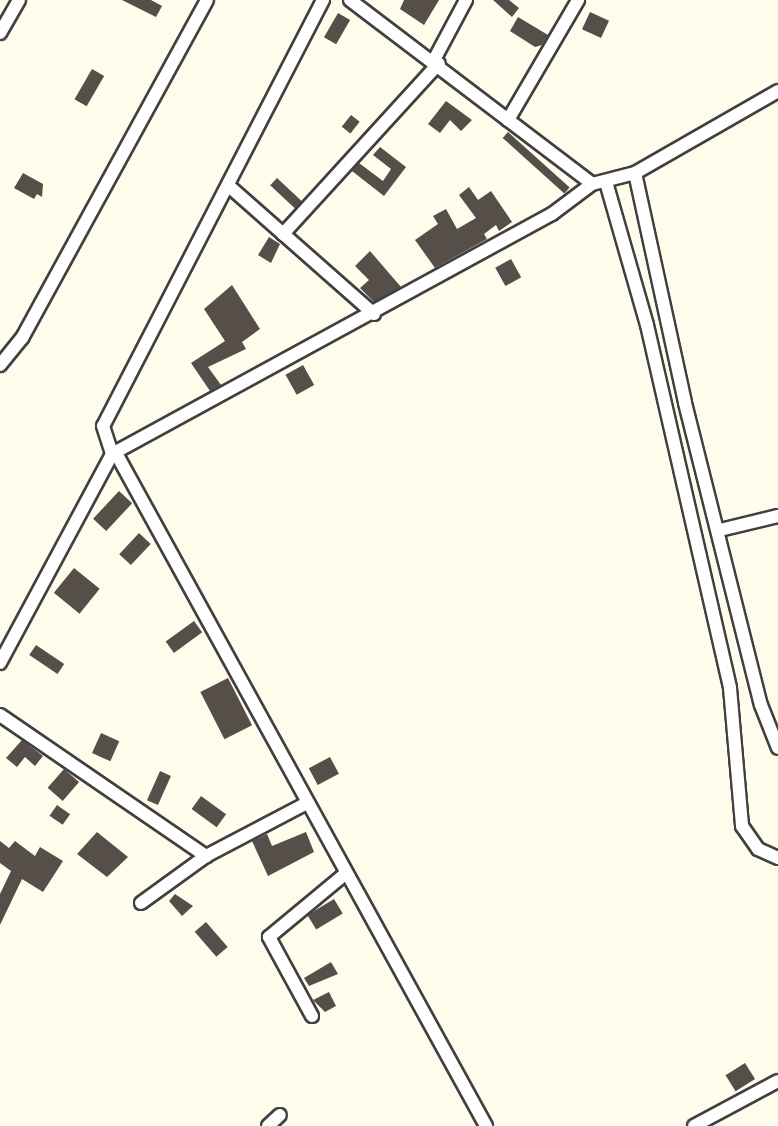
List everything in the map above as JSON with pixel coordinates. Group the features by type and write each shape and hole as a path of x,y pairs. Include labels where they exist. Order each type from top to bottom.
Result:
{"street":[{"path":"0,33 19,0"},
{"path":"0,365 22,338 207,0"},
{"path":"323,0 230,187 103,426 115,454 486,1126"},
{"path":"350,0 437,62 592,184"},
{"path":"283,234 437,62 466,0"},
{"path":"508,120 578,0"},
{"path":"0,663 115,454 259,372 374,314 552,214 592,184 635,173 778,92"},
{"path":"635,173 762,705 778,748"},
{"path":"606,182 647,325 730,688 742,826 758,849 778,858"},
{"path":"230,187 374,314"},
{"path":"720,530 778,516"},
{"path":"0,715 206,856"},
{"path":"141,903 206,856 307,803"},
{"path":"312,1016 268,937 345,874"},
{"path":"694,1126 778,1081"},
{"path":"268,1126 280,1115"}],"building":[{"path":"122,0 151,0 162,6 156,17"},
{"path":"404,0 439,0 424,25 400,9"},
{"path":"493,0 509,0 519,8 512,17"},
{"path":"590,12 609,21 601,38 582,29"},
{"path":"338,13 350,20 336,44 324,37"},
{"path":"518,17 548,35 542,45 535,47 510,31"},
{"path":"92,69 104,76 87,106 74,99"},
{"path":"446,101 472,120 461,131 450,120 440,133 428,124"},
{"path":"351,115 360,122 350,134 342,127"},
{"path":"508,132 570,188 564,193 503,138"},
{"path":"380,147 406,167 384,196 352,171 359,163 383,181 391,169 373,155"},
{"path":"23,173 43,184 42,197 37,194 34,199 14,188"},
{"path":"277,178 302,201 295,209 270,185"},
{"path":"469,187 478,200 491,191 512,222 499,231 496,225 484,234 487,239 435,268 415,240 438,224 433,216 446,209 457,229 476,218 459,195"},
{"path":"269,237 280,244 271,263 258,255"},
{"path":"370,251 401,287 374,302 360,288 369,280 355,266"},
{"path":"511,259 521,277 505,286 495,268"},
{"path":"232,285 260,329 242,342 246,349 208,367 221,385 210,391 191,363 225,341 204,309"},
{"path":"303,365 314,385 297,395 286,375"},
{"path":"119,491 132,503 106,531 93,519"},
{"path":"139,533 151,544 131,565 119,554"},
{"path":"74,568 100,589 80,614 54,593"},
{"path":"194,621 202,632 174,653 166,642"},
{"path":"36,645 64,664 57,674 29,655"},
{"path":"228,678 252,725 224,739 200,692"},
{"path":"101,733 119,741 110,761 92,753"},
{"path":"22,740 43,756 35,766 25,757 17,767 6,758"},
{"path":"330,757 339,774 318,785 309,768"},
{"path":"64,769 79,782 63,801 48,788"},
{"path":"160,771 171,776 158,805 147,800"},
{"path":"201,796 226,814 217,827 192,809"},
{"path":"57,805 70,814 63,825 50,816"},
{"path":"97,832 128,857 107,877 77,854"},
{"path":"306,832 314,852 268,876 252,841 267,834 272,846"},
{"path":"0,841 9,848 15,841 35,856 40,847 63,861 43,892 22,879 0,925 0,894 11,871 0,863"},
{"path":"175,894 193,906 182,916 169,901"},
{"path":"334,899 343,914 316,930 307,915"},
{"path":"206,922 228,947 216,957 195,932"},
{"path":"331,962 338,974 309,986 304,978"},
{"path":"329,992 336,1006 325,1012 313,1000"},
{"path":"745,1063 755,1079 736,1091 725,1075"}]}
